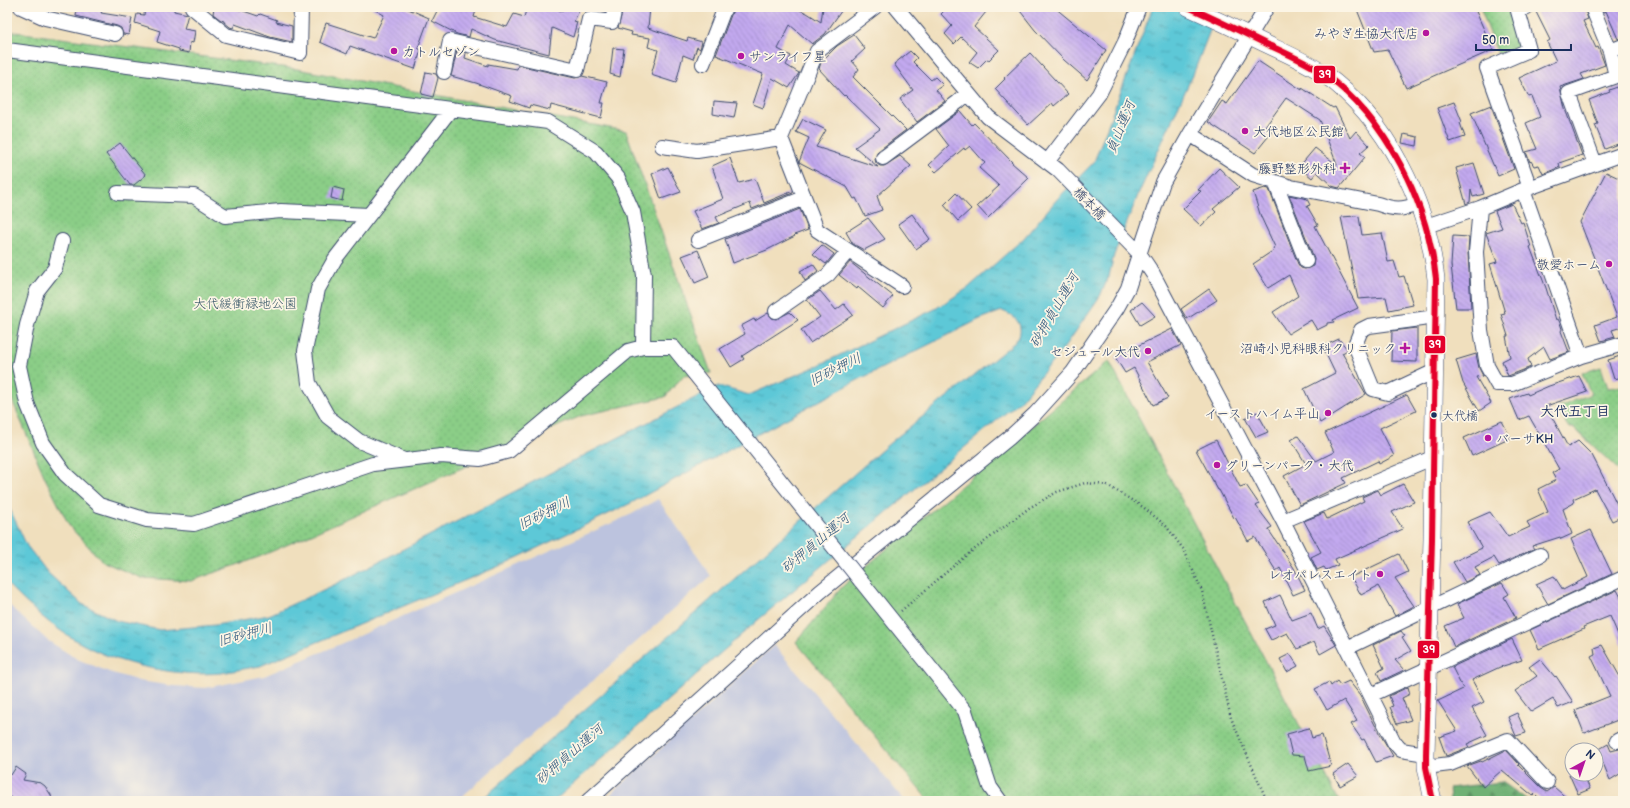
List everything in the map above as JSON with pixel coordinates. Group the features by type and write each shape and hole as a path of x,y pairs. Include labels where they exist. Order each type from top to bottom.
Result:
{"main road":[{"path":"1188,7 1305,62 1333,81 1352,98 1368,115 1389,146 1405,174 1426,226 1436,279 1426,760 1433,801"}],"street":[{"path":"21,7 45,18 115,34"},
{"path":"194,8 226,35 300,53 301,7"},
{"path":"444,72 450,41 577,70 589,19 612,22 615,7"},
{"path":"702,64 725,7"},
{"path":"875,7 817,51 781,138 817,230 902,286"},
{"name":"橋本橋","path":"896,7 988,117 1052,166 1139,253 1153,274 1283,521 1394,742 1401,750 1426,760"},
{"path":"1052,166 1099,94 1125,42 1139,7"},
{"path":"588,801 820,592 1003,443 1035,414 1073,372 1117,308 1128,288 1163,182 1190,134 1251,36 1267,7"},
{"path":"1527,7 1518,11 1529,50 1487,68 1581,356"},
{"path":"1592,7 1610,51 1616,76 1569,92 1595,164"},
{"path":"1610,51 1623,46"},
{"path":"7,50 548,122 596,152 618,178 633,212 644,274 643,347"},
{"path":"883,158 968,93"},
{"path":"404,460 359,441 328,417 309,384 305,350 318,289 335,259 451,109"},
{"path":"1190,134 1253,175 1291,187 1378,204 1390,208 1404,209 1418,204"},
{"path":"662,146 697,151 781,138"},
{"path":"1426,226 1480,208 1526,189 1623,154"},
{"path":"1275,182 1306,261"},
{"path":"118,193 194,196 225,216 281,211 369,215"},
{"path":"698,240 804,198"},
{"path":"1480,208 1476,252 1481,330 1487,366 1497,384 1512,384 1581,356 1623,344"},
{"path":"62,241 55,268 37,291 27,325 19,366 27,403 43,443 65,474 99,505 147,520 194,524 373,464 441,456 480,459 509,451 628,351 643,347 673,347 965,711 990,787 1000,801"},
{"path":"776,311 828,275 848,251"},
{"path":"1435,371 1388,393 1373,389 1355,345 1361,330 1369,326 1436,317"},
{"path":"1283,521 1432,458"},
{"path":"1347,648 1540,555"},
{"path":"1371,695 1623,578"},
{"path":"1426,760 1450,764 1508,740 1547,782"}],"path":[{"path":"891,619 963,558 1029,508 1057,492 1085,483 1106,484 1143,507 1166,526 1184,550 1202,591 1231,718 1267,801"}],"shaded area":[{"path":"658,499 711,576 457,801 7,801 7,602 47,640 77,659 109,672 139,681 174,686 205,688 264,676 338,645 632,514"},
{"path":"774,645 905,801 603,801 721,694"}],"green space":[{"path":"1480,7 1506,7 1521,45 1498,54"},
{"name":"大代緩衝緑地公園","path":"7,31 297,69 626,131 711,373 683,376 665,397 581,416 259,557 191,581 142,578 103,562 70,527 45,478 7,388"},
{"path":"1109,361 1339,801 929,801 796,642 843,586"},
{"path":"1601,367 1608,388 1623,386 1623,474 1574,428 1569,428 1561,416 1559,407 1591,394 1582,373"},
{"path":"1502,782 1529,801 1450,801 1449,788"}],"water":[{"path":"1153,7 1219,7 1194,72 1138,195 1114,255 1109,276 1100,296 1067,344 1020,401 758,620 554,801 480,801 891,442 1014,343 1020,333 1020,328 1019,324 1012,316 1002,311 980,319 858,380 631,503 502,565 260,666 221,673 204,674 171,672 132,664 92,649 74,639 40,615 7,584 7,503 27,546 48,573 82,604 117,621 160,630 216,625 269,615 336,584 718,386 749,395 815,367 935,309 968,288 1024,238 1058,198 1094,162"}],"building":[{"path":"77,7 102,10 101,13 132,18 129,35 123,34 121,28 117,26 76,16"},
{"path":"145,7 174,7 174,11 188,14 184,29 195,31 193,43 190,42 189,53 179,51 179,49 157,42 160,31 135,23 137,14 144,15"},
{"path":"214,7 232,7 258,16 260,14 277,20 276,22 292,26 292,42 270,37 235,24 233,28 230,27 213,14"},
{"path":"370,7 404,7 429,18 418,48 421,50 415,69 350,46 347,54 320,42 326,23 373,38 384,15"},
{"path":"439,7 477,7 474,17 507,27 514,14 524,17 527,7 550,7 562,11 565,7 581,7 574,21 577,22 573,37 552,28 549,54 495,40 471,29 469,37 457,34 432,21"},
{"path":"635,7 650,7 648,28 687,41 688,38 702,42 700,49 697,47 693,59 683,55 676,83 651,75 658,50 648,47 650,38 631,35 632,32 618,28 623,9 634,11"},
{"path":"734,7 793,7 807,13 821,22 823,7 844,7 825,34 812,44 790,25 778,49 791,56 786,65 799,73 789,88 772,78 763,108 753,104 763,74 716,55"},
{"path":"948,7 990,7 974,27 999,50 978,68 969,62 977,52 961,37 954,44 945,34 952,26 941,14"},
{"path":"1017,7 1054,7 1106,50 1087,80 1064,60 1035,30"},
{"name":"みやぎ生協大代店","path":"1356,7 1474,7 1493,50 1406,88 1388,50 1374,52"},
{"path":"1547,7 1584,7 1588,19 1583,21 1596,48 1598,47 1605,65 1581,74 1584,79 1560,87 1565,109 1582,155 1559,163 1560,167 1543,174 1539,165 1534,166 1531,161 1530,162 1526,152 1537,149 1526,123 1540,117 1532,96 1529,97 1519,78 1556,61 1547,42 1550,40 1536,12"},
{"path":"1601,7 1623,7 1623,38 1618,39 1606,11 1603,12"},
{"path":"854,35 865,49 852,61 859,69 853,77 906,130 878,151 875,159 876,163 880,166 884,166 900,156 911,166 877,196 882,210 865,216 856,198 854,199 847,187 799,162 809,138 796,132 803,119 826,130 816,147 878,167 855,147 880,129 845,95 844,96 819,69 821,62 837,46"},
{"path":"613,48 624,49 620,77 610,74"},
{"path":"457,51 466,53 465,58 488,66 488,64 517,69 518,65 575,78 582,76 607,82 601,103 604,103 601,118 551,105 550,110 530,105 529,108 510,101 512,96 451,76"},
{"path":"910,51 917,58 913,62 931,80 935,77 943,85 936,90 945,101 917,122 900,99 913,90 894,64"},
{"path":"1030,53 1068,94 1054,106 1052,103 1028,125 995,89 1005,79 1004,78"},
{"path":"1258,61 1302,90 1302,88 1333,108 1335,107 1350,138 1356,131 1369,145 1360,153 1365,157 1339,188 1332,186 1317,172 1312,178 1299,167 1315,148 1337,165 1320,120 1286,98 1265,127 1272,132 1255,153 1208,122 1222,101 1227,104"},
{"path":"426,72 436,74 438,78 433,97 421,94"},
{"path":"1623,85 1623,142 1605,149 1595,125 1598,124 1589,100"},
{"path":"714,101 737,103 734,118 713,114"},
{"path":"1454,102 1462,122 1460,123 1465,137 1450,142 1437,108"},
{"path":"1491,105 1514,169 1498,176 1471,113"},
{"path":"960,111 972,125 974,123 1011,162 1029,178 988,218 977,206 999,186 979,168 985,163 970,146 965,150 964,148 936,172 929,165 949,146 936,129"},
{"path":"1404,134 1418,137 1417,146 1402,143"},
{"path":"120,143 146,175 134,185 130,185 106,154"},
{"path":"730,158 739,183 755,179 764,203 793,191 793,193 752,209 750,203 716,217 719,223 702,229 693,211 723,199 712,166"},
{"path":"1474,163 1484,194 1473,197 1471,190 1470,202 1466,204 1456,168"},
{"path":"668,167 681,192 661,199 652,174"},
{"path":"1219,168 1239,187 1213,209 1216,212 1201,226 1183,209 1201,191 1198,190"},
{"name":"敬愛ホーム","path":"1606,172 1623,180 1623,329 1622,327 1612,330 1615,337 1601,341 1595,325 1617,317 1580,222"},
{"path":"333,187 344,190 342,201 331,198"},
{"path":"1265,188 1269,189 1298,264 1301,268 1305,269 1313,266 1314,258 1289,195 1307,199 1310,205 1307,206 1318,225 1315,226 1358,308 1333,320 1334,322 1327,323 1327,325 1317,330 1311,320 1288,334 1273,312 1298,296 1289,275 1268,288 1253,264 1274,250 1273,248 1275,247 1261,217 1253,192"},
{"path":"956,193 971,209 958,221 944,205"},
{"path":"1512,204 1521,223 1523,222 1530,247 1546,288 1556,320 1558,319 1560,323 1562,329 1561,331 1569,352 1550,359 1544,347 1528,359 1531,367 1508,376 1502,361 1510,357 1506,336 1508,336 1501,314 1505,313 1490,264 1497,262 1486,233 1502,228 1495,211"},
{"path":"800,209 808,230 794,235 795,236 767,250 733,263 725,239"},
{"path":"912,214 930,239 916,249 898,224"},
{"path":"1341,217 1359,217 1362,235 1382,233 1388,262 1394,261 1399,277 1404,276 1413,305 1389,310 1386,297 1358,299"},
{"path":"868,218 885,239 864,250 853,244 846,232"},
{"path":"1453,236 1469,237 1468,252 1471,308 1456,308 1451,265"},
{"path":"822,245 834,254 826,264 813,254"},
{"path":"698,250 709,277 695,283 682,256"},
{"path":"850,262 893,296 883,308 858,287 857,289 839,275"},
{"path":"813,264 818,271 805,281 800,271"},
{"path":"1209,289 1217,300 1187,319 1181,309"},
{"path":"820,291 836,310 844,304 853,315 810,343 801,330 820,317 807,300"},
{"path":"1142,302 1155,316 1140,325 1131,310"},
{"path":"790,312 798,320 742,356 744,359 731,367 720,349 745,334 741,326 754,319 755,321 768,313 772,318 776,319"},
{"path":"1417,328 1417,362 1391,361 1392,331"},
{"name":"セジュール大代","path":"1172,329 1181,345 1147,362 1168,398 1153,405 1134,368 1125,373 1115,357"},
{"path":"1339,339 1348,350 1342,353 1366,394 1320,423 1304,389 1335,373 1324,350 1324,346"},
{"path":"1476,354 1479,368 1483,376 1476,377 1491,403 1479,411 1463,383 1456,360"},
{"path":"1623,355 1623,377 1614,379 1608,360"},
{"path":"1579,376 1587,392 1546,406 1568,447 1578,441 1592,455 1623,516 1612,521 1595,489 1573,499 1574,503 1563,509 1572,534 1561,539 1560,537 1532,546 1534,549 1499,565 1494,557 1475,567 1480,575 1465,582 1453,562 1482,548 1467,522 1490,512 1508,537 1530,527 1527,522 1548,512 1538,489 1556,480 1552,473 1559,469 1529,416 1519,420 1510,399 1527,393 1528,395"},
{"path":"1407,395 1416,411 1380,428 1394,456 1379,464 1378,461 1343,478 1346,483 1300,505 1284,476 1306,464 1291,440 1298,436 1316,461 1334,452 1325,433"},
{"path":"1257,412 1268,432 1256,437 1245,418"},
{"name":"バーサKH","path":"1502,421 1511,438 1472,456 1464,438"},
{"path":"1216,440 1240,487 1246,485 1259,504 1256,506 1272,527 1268,529 1294,568 1305,590 1293,595 1280,568 1276,571 1255,537 1248,541 1235,517 1234,518 1196,450"},
{"path":"1403,484 1414,502 1392,512 1403,529 1335,559 1338,565 1326,570 1324,567 1317,570 1311,557 1321,552 1304,521 1324,513 1327,519 1364,501 1362,497 1378,490 1381,495"},
{"path":"1591,530 1612,574 1548,604 1536,584 1554,576 1563,590 1588,577 1571,539"},
{"name":"レオパレスエイト","path":"1399,554 1408,572 1395,578 1414,606 1395,616 1378,586 1361,595 1351,577"},
{"path":"1502,583 1509,594 1504,597 1516,618 1454,647 1445,626 1464,618 1457,604"},
{"path":"1617,590 1623,601 1623,646 1610,616 1583,627 1584,629 1539,649 1530,630"},
{"path":"1280,595 1292,620 1311,613 1318,629 1324,626 1336,645 1320,654 1314,642 1297,649 1287,633 1271,640 1265,629 1275,625 1265,602"},
{"path":"1401,631 1405,636 1402,637 1411,651 1395,660 1404,670 1381,681 1377,672 1384,668 1373,645"},
{"path":"1512,639 1522,660 1500,667 1472,680 1484,702 1472,708 1487,735 1467,744 1469,747 1446,756 1439,737 1457,731 1438,701 1463,689 1452,667"},
{"path":"1602,645 1623,682 1623,718 1584,733 1575,710 1610,696 1591,656 1595,654 1594,648"},
{"path":"1290,654 1298,666 1287,672 1280,659"},
{"path":"1540,659 1555,677 1556,676 1573,702 1558,708 1553,699 1531,712 1515,691 1537,676 1529,667"},
{"path":"1337,681 1340,685 1349,681 1360,695 1378,731 1393,756 1376,762 1364,739 1362,740 1351,724 1357,721 1344,700 1327,710 1315,689 1329,682 1331,686"},
{"path":"1408,687 1410,694 1402,698 1411,720 1397,724 1390,707 1393,706 1389,696"},
{"path":"1517,713 1526,733 1516,736 1508,717"},
{"path":"1309,728 1312,738 1322,735 1331,766 1309,771 1305,756 1292,755 1287,734"},
{"path":"1608,744 1611,751 1623,748 1623,772 1610,780 1604,765 1604,746"},
{"path":"1506,750 1519,764 1518,765 1541,788 1547,792 1554,787 1570,801 1538,801 1540,799 1535,794 1533,796 1502,770 1483,787 1467,766 1481,761 1482,762"},
{"path":"1348,764 1358,776 1340,786 1333,774"},
{"path":"16,767 26,774 23,780 41,783 45,786 51,795 52,801 16,801 7,795 7,773 11,775"},
{"path":"1573,782 1587,782 1590,789 1578,794"}],"transit line":[{"name":"39","path":"1188,7 1309,65 1324,74 1347,93 1367,114 1401,165 1414,193 1424,221 1436,279 1432,539 1426,754 1426,767 1433,801"}],"place":[{"name":"みやぎ生協大代店","path":"1426,33"},
{"name":"カトルセゾン","path":"394,51"},
{"name":"サンライフ星","path":"741,56"},
{"name":"大代地区公民館","path":"1245,131"},
{"name":"藤野整形外科","path":"1345,168"},
{"name":"敬愛ホーム","path":"1609,264"},
{"name":"沼崎小児科眼科クリニック","path":"1405,348"},
{"name":"セジュール大代","path":"1148,351"},
{"name":"イーストハイム平山","path":"1328,413"},
{"name":"大代橋","path":"1434,415"},
{"name":"バーサKH","path":"1488,438"},
{"name":"グリーンパーク・大代","path":"1217,465"},
{"name":"レオパレスエイト","path":"1380,574"}],"district":[{"name":"大代五丁目","path":"1575,411"}],"water label":[{"name":"貞山運河","path":"1120,127"},
{"name":"砂押貞山運河","path":"1054,310"},
{"name":"旧砂押川","path":"835,369"},
{"name":"旧砂押川","path":"544,513"},
{"name":"砂押貞山運河","path":"815,543"},
{"name":"旧砂押川","path":"245,634"},
{"name":"砂押貞山運河","path":"569,754"}]}
